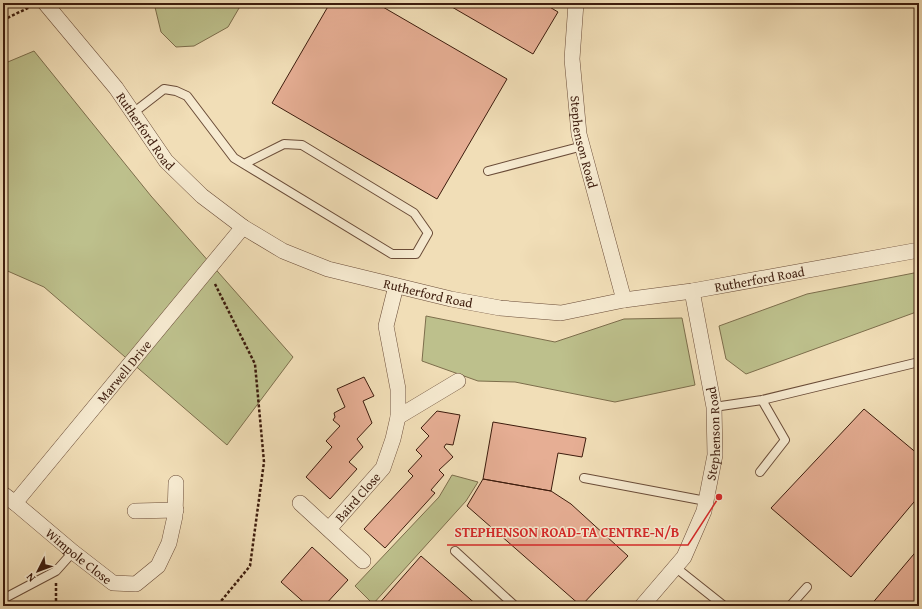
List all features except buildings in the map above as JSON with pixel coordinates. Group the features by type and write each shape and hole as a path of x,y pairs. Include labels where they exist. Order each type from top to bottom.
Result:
{"street":[{"name":"Stephenson Road","path":"576,3 572,59 580,134 624,300"},
{"name":"Rutherford Road","path":"47,5 116,88 166,161 202,196 243,227 283,251 328,269 396,286 500,308 561,313 624,300 692,291 919,250"},
{"name":"Marwell Drive","path":"15,503 243,227"},
{"name":"Baird Close","path":"329,529 383,468 393,439 398,417 398,389 386,326 396,286"},
{"name":"Stephenson Road","path":"642,606 684,556 704,511 716,455 714,407 692,291"},
{"path":"398,417 458,381"},
{"name":"Wimpole Close","path":"15,503 73,552 114,583 136,584 158,566 169,543 176,516 176,483"},
{"path":"3,494 15,503"},
{"name":"Baird Close","path":"300,503 363,561"},
{"path":"135,511 176,510"}],"lane":[{"path":"133,113 164,89 176,91 187,96 234,158 392,254 416,254 428,233 414,213 302,145 284,144 244,164"},
{"path":"488,171 583,146"},
{"path":"714,407 762,400 919,362"},
{"path":"760,472 785,440 762,400"},
{"path":"584,478 706,501"},
{"path":"455,551 515,606"},
{"path":"3,599 56,571 73,552"},
{"path":"675,567 724,606"},
{"path":"790,606 807,587"}],"path":[{"path":"3,20 31,6 47,5"},
{"path":"208,269 255,364 264,462 250,566 217,606"},
{"path":"56,571 56,606"}],"green space":[{"path":"154,3 242,3 228,27 194,46 176,47 161,32"},
{"path":"34,51 151,196 293,357 227,445 44,287 3,269 3,64"},
{"path":"919,272 919,311 746,374 726,359 719,326 807,294"},
{"path":"426,316 555,342 624,319 682,318 695,385 615,402 515,382 478,381 422,361"},
{"path":"452,475 478,482 466,501 373,604 355,586 439,497"}],"place":[{"name":"STEPHENSON ROAD-TA CENTRE-N/B","path":"719,497"}]}
